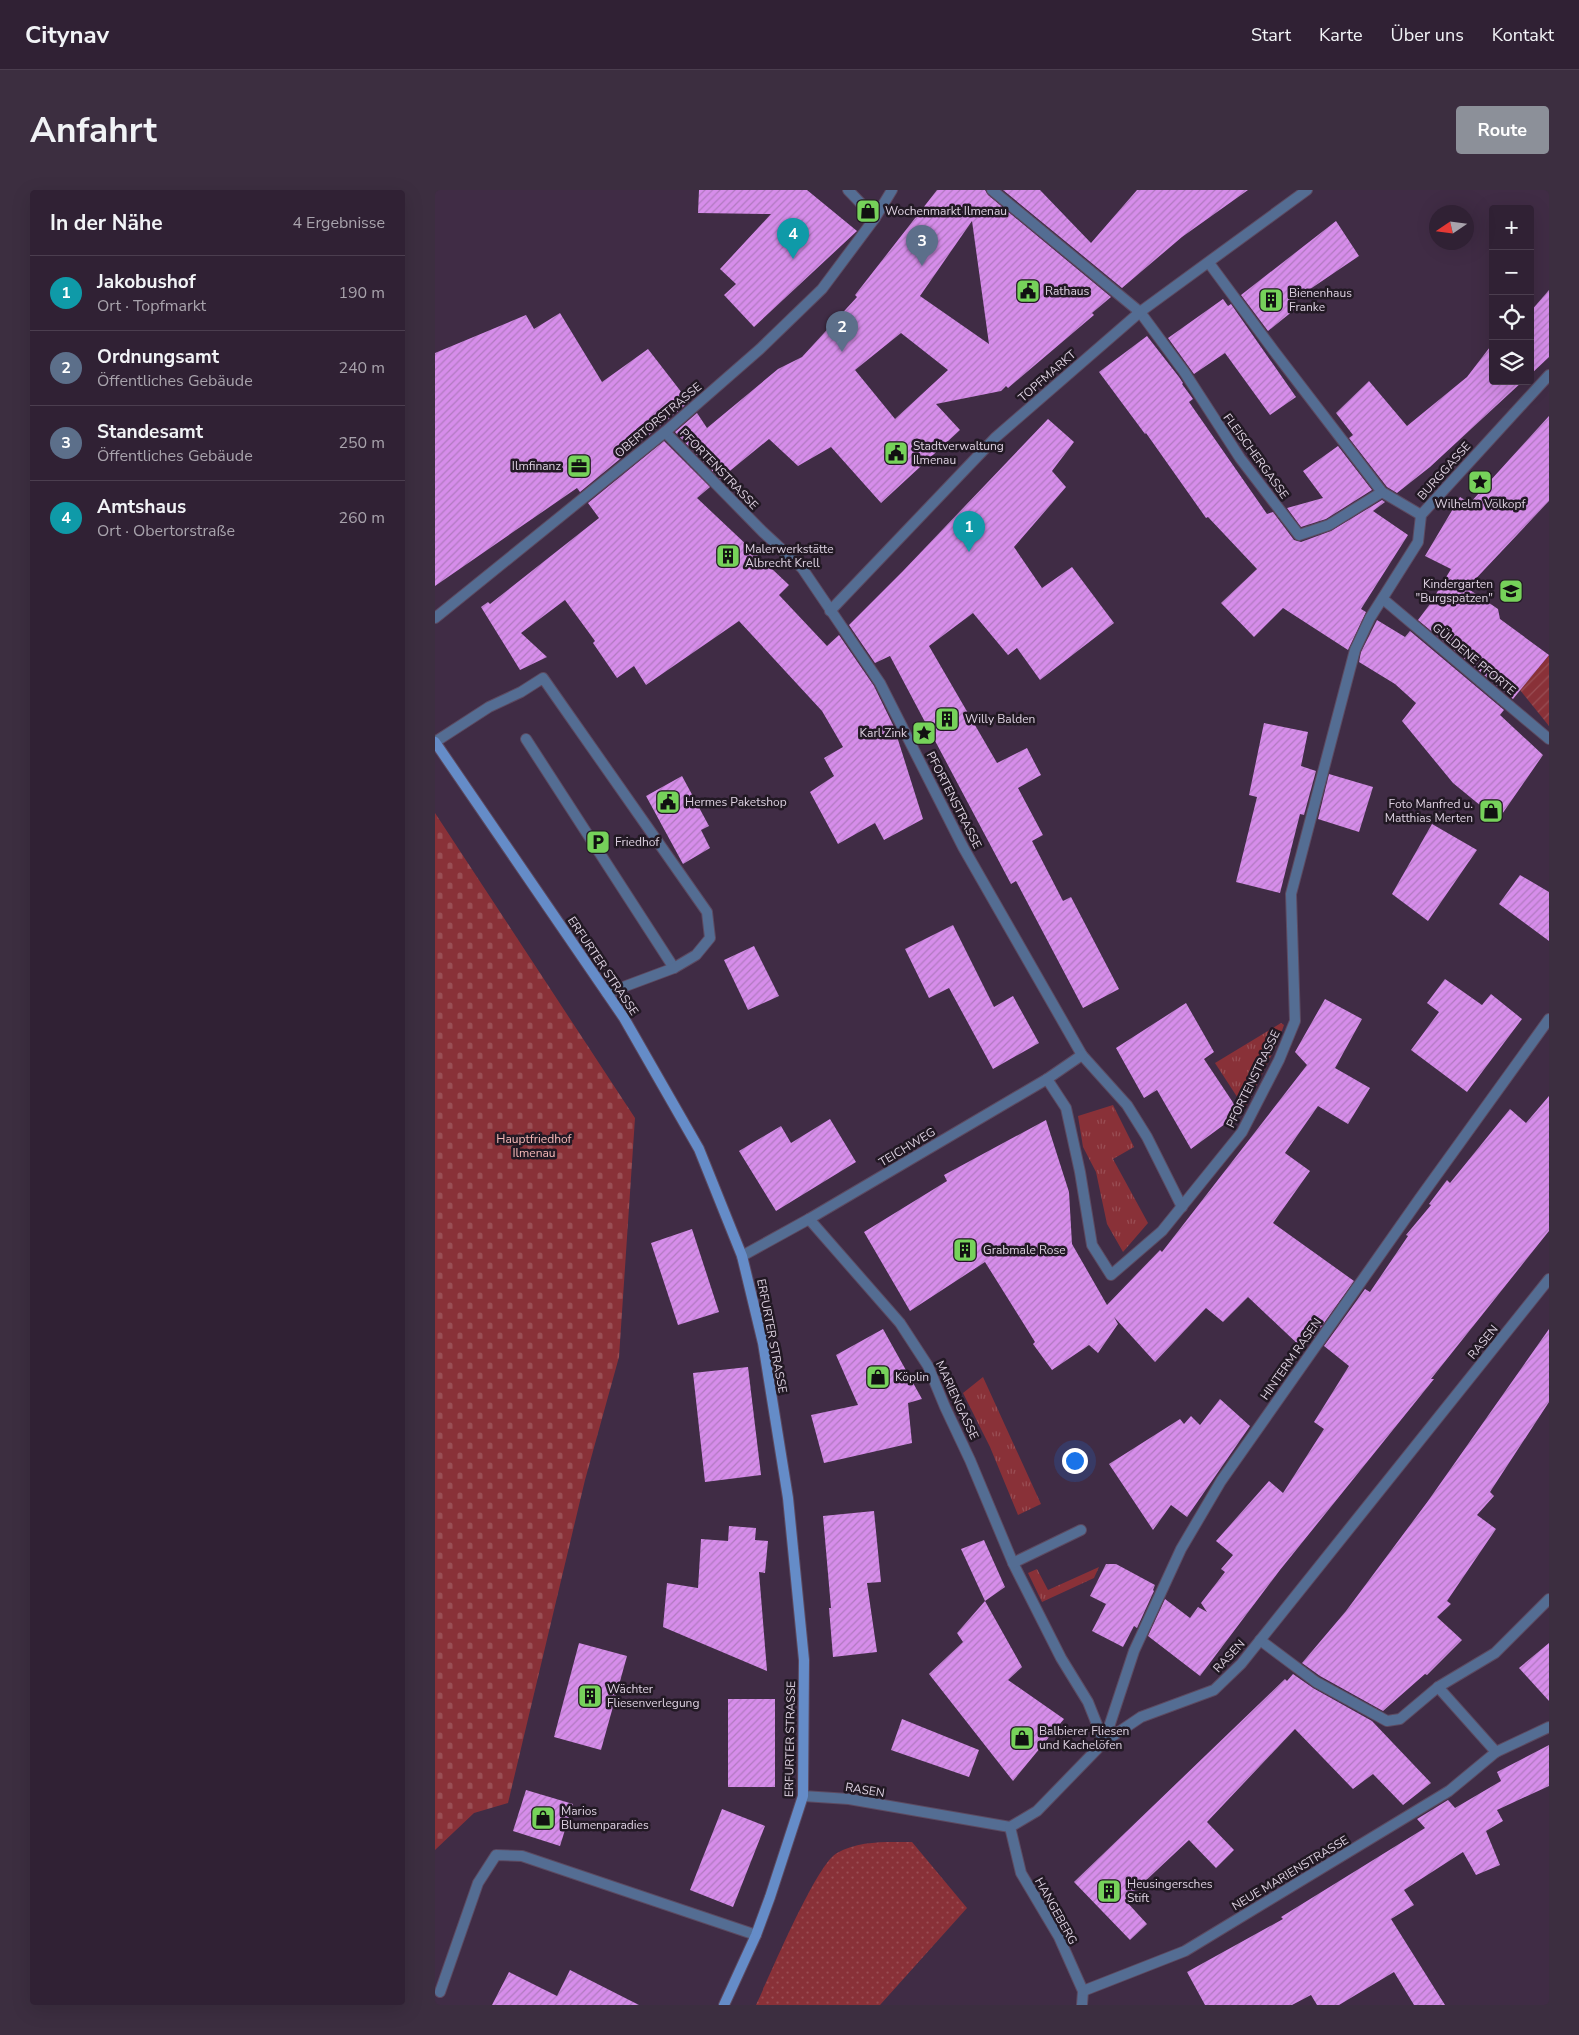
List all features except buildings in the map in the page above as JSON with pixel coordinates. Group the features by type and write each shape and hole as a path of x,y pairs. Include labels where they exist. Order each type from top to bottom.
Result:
{"main road":[{"name":"ERFURTER STRASSE","path":"435,742 624,1018 699,1149 743,1256 763,1343 789,1498 804,1660 803,1796 756,1935 724,2005"}],"street":[{"path":"848,190 875,218"},
{"name":"OBERTORSTRASSE","path":"435,618 665,432 759,350 822,289 875,218 892,190"},
{"path":"992,190 1140,312"},
{"name":"TOPFMARKT","path":"830,611 996,437 1140,312 1307,190"},
{"path":"1209,263 1273,351 1383,492 1421,515"},
{"name":"FLEISCHERGASSE","path":"1140,312 1185,373 1240,458 1299,536 1329,525 1383,492"},
{"name":"BURGGASSE","path":"1383,599 1418,542 1421,515 1549,375"},
{"name":"PFORTENSTRASSE","path":"665,432 763,532 802,568 880,683 963,846 1082,1055 1127,1105 1147,1137 1182,1207"},
{"name":"PFORTENSTRASSE","path":"1047,1079 1067,1108 1092,1245 1111,1275 1161,1232 1242,1132 1279,1060 1295,1021 1291,894 1355,650 1370,618 1383,599"},
{"name":"GÜLDENE PFORTE","path":"1383,599 1549,738"},
{"path":"435,742 489,707 521,692 543,678 707,912 710,938 696,956 674,968 607,993"},
{"path":"526,739 674,968"},
{"name":"HINTERM RASEN","path":"1104,1742 1134,1651 1181,1549 1221,1482 1414,1206 1549,1019"},
{"name":"TEICHWEG","path":"743,1256 1047,1079 1082,1055"},
{"name":"MARIENGASSE","path":"809,1219 900,1322 928,1366 970,1460 1013,1564 1061,1658 1088,1702 1104,1742"},
{"name":"RASEN","path":"803,1796 849,1799 1010,1827 1037,1811 1104,1742 1141,1717 1213,1690 1241,1664 1549,1279"},
{"path":"1013,1564 1081,1530"},
{"path":"1260,1640 1316,1682 1387,1721 1400,1719 1438,1687 1495,1652 1549,1599"},
{"path":"1438,1687 1496,1752"},
{"name":"NEUE MARIENSTRASSE","path":"1083,1991 1185,1951 1449,1791 1496,1752 1549,1726"},
{"name":"HANGEBERG","path":"1010,1827 1021,1873 1059,1937 1083,1991 1083,2005"},
{"path":"440,1992 478,1883 495,1855 522,1856 756,1935"}],"green space":[{"path":"1549,655 1549,726 1520,690"},
{"name":"Hauptfriedhof Ilmenau","path":"435,813 635,1118 619,1357 585,1480 508,1803 474,1813 435,1850"},
{"path":"1281,1023 1284,1025 1278,1042 1245,1109 1215,1063"},
{"path":"1113,1105 1134,1147 1113,1159 1148,1223 1123,1252 1107,1224 1096,1172 1083,1147 1078,1116"},
{"path":"983,1377 1041,1504 1018,1515 990,1447 963,1393"},
{"path":"1099,1567 1094,1578 1042,1602 1028,1573 1037,1569 1048,1590"},
{"path":"912,1842 967,1908 880,2005 756,2005 806,1899 828,1862 837,1853 855,1846 874,1843"}],"place":[{"name":"Wochenmarkt Ilmenau","path":"868,211"},
{"name":"Amtshaus","path":"793,259"},
{"name":"Standesamt","path":"922,266"},
{"name":"Rathaus","path":"1028,291"},
{"name":"Bienenhaus Franke","path":"1271,300"},
{"name":"Ordnungsamt","path":"842,352"},
{"name":"Stadtverwaltung Ilmenau","path":"896,453"},
{"name":"Ilmfinanz","path":"579,466"},
{"name":"Wilhelm Völkopf","path":"1480,482"},
{"name":"Jakobushof","path":"969,552"},
{"name":"Malerwerkstätte Albrecht Krell","path":"728,556"},
{"name":"Kindergarten \"Burgspatzen\"","path":"1511,591"},
{"name":"Willy Balden","path":"947,719"},
{"name":"Karl Zink","path":"924,733"},
{"name":"Hermes Paketshop","path":"668,802"},
{"name":"Foto Manfred u. Matthias Merten","path":"1491,811"},
{"name":"Friedhof","path":"598,842"},
{"name":"Grabmale Rose","path":"965,1250"},
{"name":"Köplin","path":"878,1377"},
{"name":"Wächter Fliesenverlegung","path":"590,1696"},
{"name":"Balbierer Fliesen und Kachelöfen","path":"1022,1738"},
{"name":"Marios Blumenparadies","path":"543,1818"},
{"name":"Heusingersches Stift","path":"1109,1891"}]}
